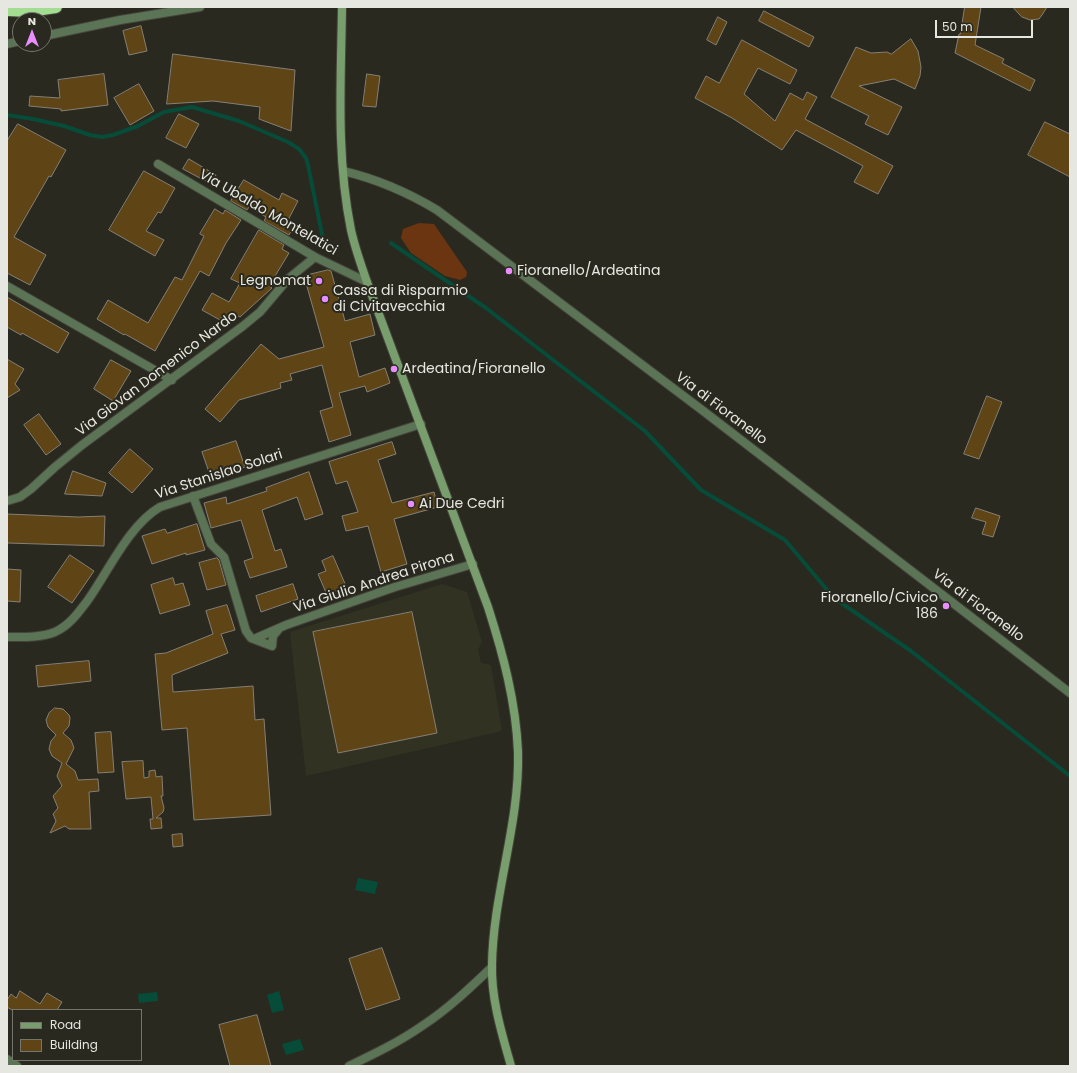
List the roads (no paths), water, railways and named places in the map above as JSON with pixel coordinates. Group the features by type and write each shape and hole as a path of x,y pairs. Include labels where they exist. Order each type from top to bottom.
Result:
{"highway":[{"path":"7,10 29,11 56,7"}],"main road":[{"path":"342,7 340,112 343,171 351,231 358,257 474,564 492,620 510,685 518,752 515,806 495,925 492,967 498,1018 511,1066"}],"street":[{"path":"52,34 120,20 200,7"},
{"name":"Via Ubaldo Montelatici","path":"158,164 315,257 368,282"},
{"name":"Via di Fioranello","path":"343,171 369,178 400,190 418,198 437,210 702,410 1070,693"},
{"name":"Via Giovan Domenico Nardo","path":"7,501 20,496 31,489 82,445 172,380 254,317 288,279 315,257"},
{"path":"7,286 172,380"},
{"name":"Via Stanislao Solari","path":"7,637 49,634 69,623 76,617 129,538 147,516 160,507 421,424"},
{"path":"193,496 211,544 224,557 246,632 248,636 254,639"},
{"name":"Via Giulio Andrea Pirona","path":"254,639 282,627 395,587 474,564"},
{"name":"Via Giulio Andrea Pirona","path":"254,639 272,646 273,636 282,627"},
{"path":"349,1066 391,1045 422,1026 463,994 492,967"},
{"path":"7,1059 17,1066"}],"waterway":[{"path":"7,115 64,126 90,135 102,137 113,135 138,126 164,112 192,107 239,121 288,142 299,149 306,158 324,244"},
{"path":"391,243 486,308 645,431 701,490 785,540 834,598 911,651 1070,776"}],"place":[{"name":"Fioranello/Ardeatina","path":"509,271"},
{"name":"Legnomat","path":"319,281"},
{"name":"Cassa di Risparmio di Civitavecchia","path":"325,299"},
{"name":"Ardeatina/Fioranello","path":"394,369"},
{"name":"Ai Due Cedri","path":"411,504"},
{"name":"Fioranello/Civico 186","path":"946,606"}]}
